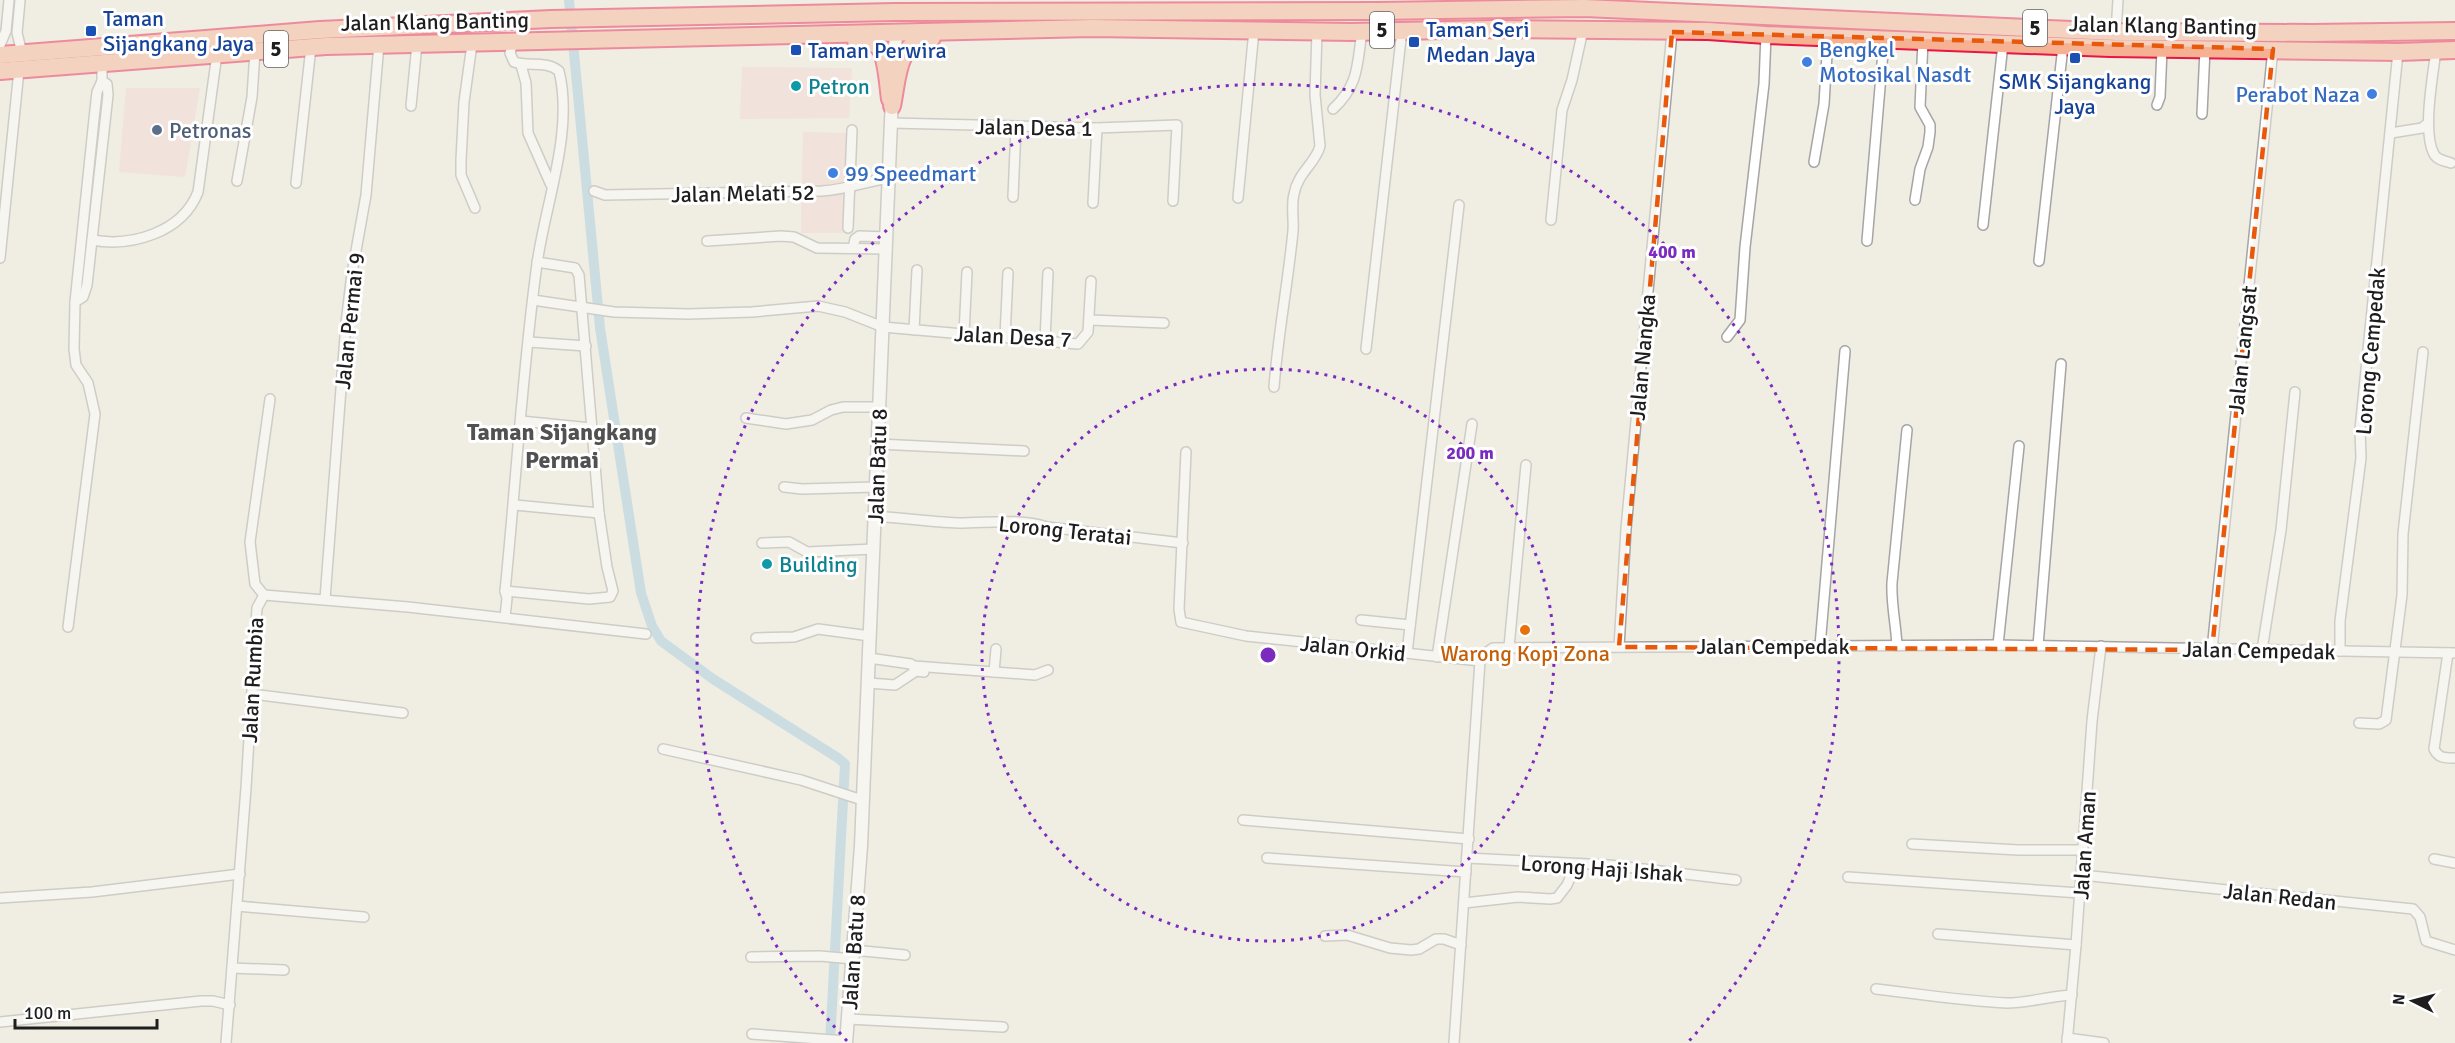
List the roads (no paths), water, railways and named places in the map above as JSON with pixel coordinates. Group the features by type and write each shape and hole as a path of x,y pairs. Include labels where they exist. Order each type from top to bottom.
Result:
{"highway":[{"path":"1474,8 1532,0"},
{"path":"1641,0 1736,13"},
{"name":"Jalan Klang Banting","path":"0,71 21,61 320,30 551,19 1024,11 1078,6 1451,4 1474,8 1617,3 1736,13 2116,32 2455,31"},
{"path":"1492,29 1603,21 1610,16 1617,3"},
{"path":"1617,3 1620,16 1628,22 1708,31"},
{"path":"841,13 848,20 880,20 890,24 896,33 905,23 918,19 989,17 1024,11"},
{"name":"Jalan Klang Banting","path":"0,55 21,61 102,63 379,44 471,44 553,40 1092,28 1317,31 1492,29 1708,31 1828,38 2162,49 2398,52 2455,50"},
{"path":"891,114 906,49 917,40 1032,30"},
{"path":"772,36 874,43 880,47 884,56 891,114"}],"street":[{"path":"0,45 6,31 9,0"},
{"path":"0,258 21,61 17,33 20,0"},
{"path":"2116,32 2118,0"},
{"path":"1238,198 1254,30"},
{"path":"1366,348 1402,30"},
{"path":"1551,220 1562,110 1572,80 1583,30"},
{"path":"1274,387 1278,337 1293,228 1294,194 1302,172 1318,153 1320,146 1315,95 1317,31"},
{"path":"1333,109 1346,97 1354,83 1362,31"},
{"name":"Jalan Nangka","path":"1619,647 1626,529 1672,32"},
{"name":"Jalan Batu 8","path":"843,1042 848,1019 856,797 868,683 896,33"},
{"path":"1727,337 1740,320 1745,247 1764,84 1766,35"},
{"path":"1814,162 1824,104 1828,38"},
{"path":"1868,241 1884,40"},
{"path":"1915,200 1930,132 1930,125 1920,107 1923,41"},
{"path":"505,617 537,262 561,134 563,96 559,71 552,66 536,63 521,65 511,59 513,42"},
{"name":"Jalan Permai 9","path":"325,599 346,323 366,195 379,44"},
{"path":"411,106 417,44"},
{"path":"471,44 464,102 461,175 475,208"},
{"path":"1983,225 2003,44"},
{"path":"2039,261 2063,46"},
{"path":"296,183 311,47"},
{"path":"2157,105 2160,97 2162,49"},
{"path":"2202,114 2205,49"},
{"name":"Jalan Langsat","path":"2211,650 2273,49"},
{"path":"2436,50 2428,123 2434,155 2451,163"},
{"path":"237,181 252,97 255,51"},
{"name":"Lorong Cempedak","path":"2340,651 2340,621 2361,458 2360,429 2398,52"},
{"path":"92,240 122,243 153,234 184,215 194,202 200,181 217,54"},
{"path":"68,627 95,414 88,383 74,360 75,302 97,93 102,81 102,63"},
{"path":"521,65 526,83 528,134 551,185"},
{"path":"75,302 83,297 86,291 108,95 107,84 102,81"},
{"name":"Jalan Desa 1","path":"891,114 924,124 1097,128 1177,125 1173,201"},
{"path":"2391,133 2422,128 2428,123"},
{"path":"1012,196 1016,127"},
{"path":"1093,203 1097,128"},
{"path":"848,228 852,130"},
{"name":"Jalan Melati 52","path":"594,191 605,195 698,195 822,191 842,190 850,185 890,178"},
{"path":"1407,653 1459,205"},
{"path":"707,241 781,236 794,237 817,248 853,248 855,239 859,236 887,243"},
{"path":"506,591 590,599 610,597 613,591 599,513 591,428 585,308 579,274 575,268 537,262"},
{"path":"914,330 917,270"},
{"path":"964,334 967,272"},
{"path":"1005,337 1008,273"},
{"path":"1045,341 1048,273"},
{"name":"Jalan Desa 7","path":"533,300 614,312 752,312 818,306 845,312 883,327 1078,344 1088,332 1091,281"},
{"path":"1090,320 1164,323"},
{"path":"529,342 586,346"},
{"path":"1820,646 1845,351"},
{"path":"2359,723 2379,723 2386,720 2402,595 2403,534 2423,352"},
{"path":"2038,646 2061,364"},
{"path":"2262,650 2281,530 2295,392"},
{"path":"264,595 255,584 250,542 270,399"},
{"path":"746,418 786,424 812,420 831,410 843,407 880,407"},
{"path":"521,421 591,428"},
{"path":"1437,657 1472,424"},
{"path":"1897,646 1892,583 1906,430"},
{"path":"878,444 1024,451"},
{"path":"1998,645 2019,446"},
{"name":"Jalan Orkid","path":"1186,452 1179,609 1180,619 1185,624 1246,636 1480,661"},
{"path":"1509,647 1526,465"},
{"path":"784,487 802,489 876,487"},
{"path":"515,505 599,513"},
{"name":"Lorong Teratai","path":"875,516 959,523 1020,521 1183,543"},
{"path":"762,543 789,542 807,552 874,549"},
{"name":"Jalan Rumbia","path":"226,1043 240,874 257,608 264,595 505,617 645,634"},
{"path":"1361,620 1410,625"},
{"path":"756,638 788,638 818,629 870,636"},
{"name":"Jalan Cempedak","path":"1480,661 1488,650 1509,647 1998,645 2452,653"},
{"name":"Jalan Aman","path":"2067,1041 2072,995 2072,893 2082,875 2075,849 2101,646"},
{"path":"994,672 996,649"},
{"path":"2452,653 2444,680 2434,749 2442,758 2455,758"},
{"path":"869,658 902,662 915,669 958,675"},
{"path":"1454,1043 1480,661"},
{"path":"868,683 895,686 915,669 1035,675 1048,670"},
{"path":"2444,680 2455,680"},
{"path":"252,694 403,713"},
{"path":"663,749 734,766 762,770 856,797"},
{"path":"1243,820 1469,839"},
{"path":"1912,844 2075,849"},
{"path":"1267,858 1466,872"},
{"name":"Lorong Haji Ishak","path":"1467,858 1576,864 1737,880"},
{"path":"2434,859 2455,863"},
{"path":"1464,903 1518,897 1557,898 1567,885 1576,864"},
{"path":"0,898 92,892 240,874"},
{"name":"Jalan Redan","path":"2082,875 2413,909 2420,917 2426,941 2455,950"},
{"path":"1848,878 2072,893"},
{"path":"237,906 364,917"},
{"path":"1325,936 1347,934 1390,948 1411,950 1419,949 1436,939 1444,939 1461,945"},
{"path":"1938,934 2072,945"},
{"path":"751,957 905,955"},
{"path":"232,968 284,969"},
{"path":"1876,989 2009,1003 2032,1002 2050,996 2072,995"},
{"path":"0,1022 201,1001 230,1005"},
{"path":"848,1019 1003,1027"},
{"path":"752,1035 843,1042"},
{"path":"2067,1041 2104,1043"}],"waterway":[{"path":"569,0 600,328 641,593 652,626 661,641 713,679 845,764 830,1043"}],"place":[{"name":"Taman Sijangkang Jaya","path":"91,31"},
{"name":"Taman Seri Medan Jaya","path":"1414,42"},
{"name":"Taman Perwira","path":"796,50"},
{"name":"SMK Sijangkang Jaya","path":"2075,58"},
{"name":"Bengkel Motosikal Nasdt","path":"1807,62"},
{"name":"Petron","path":"796,86"},
{"name":"Perabot Naza","path":"2372,94"},
{"name":"Petronas","path":"157,130"},
{"name":"99 Speedmart","path":"833,173"},
{"name":"Building","path":"767,564"},
{"name":"Warong Kopi Zona","path":"1525,630"}],"district":[{"name":"Taman Sijangkang Permai","path":"562,446"}]}
